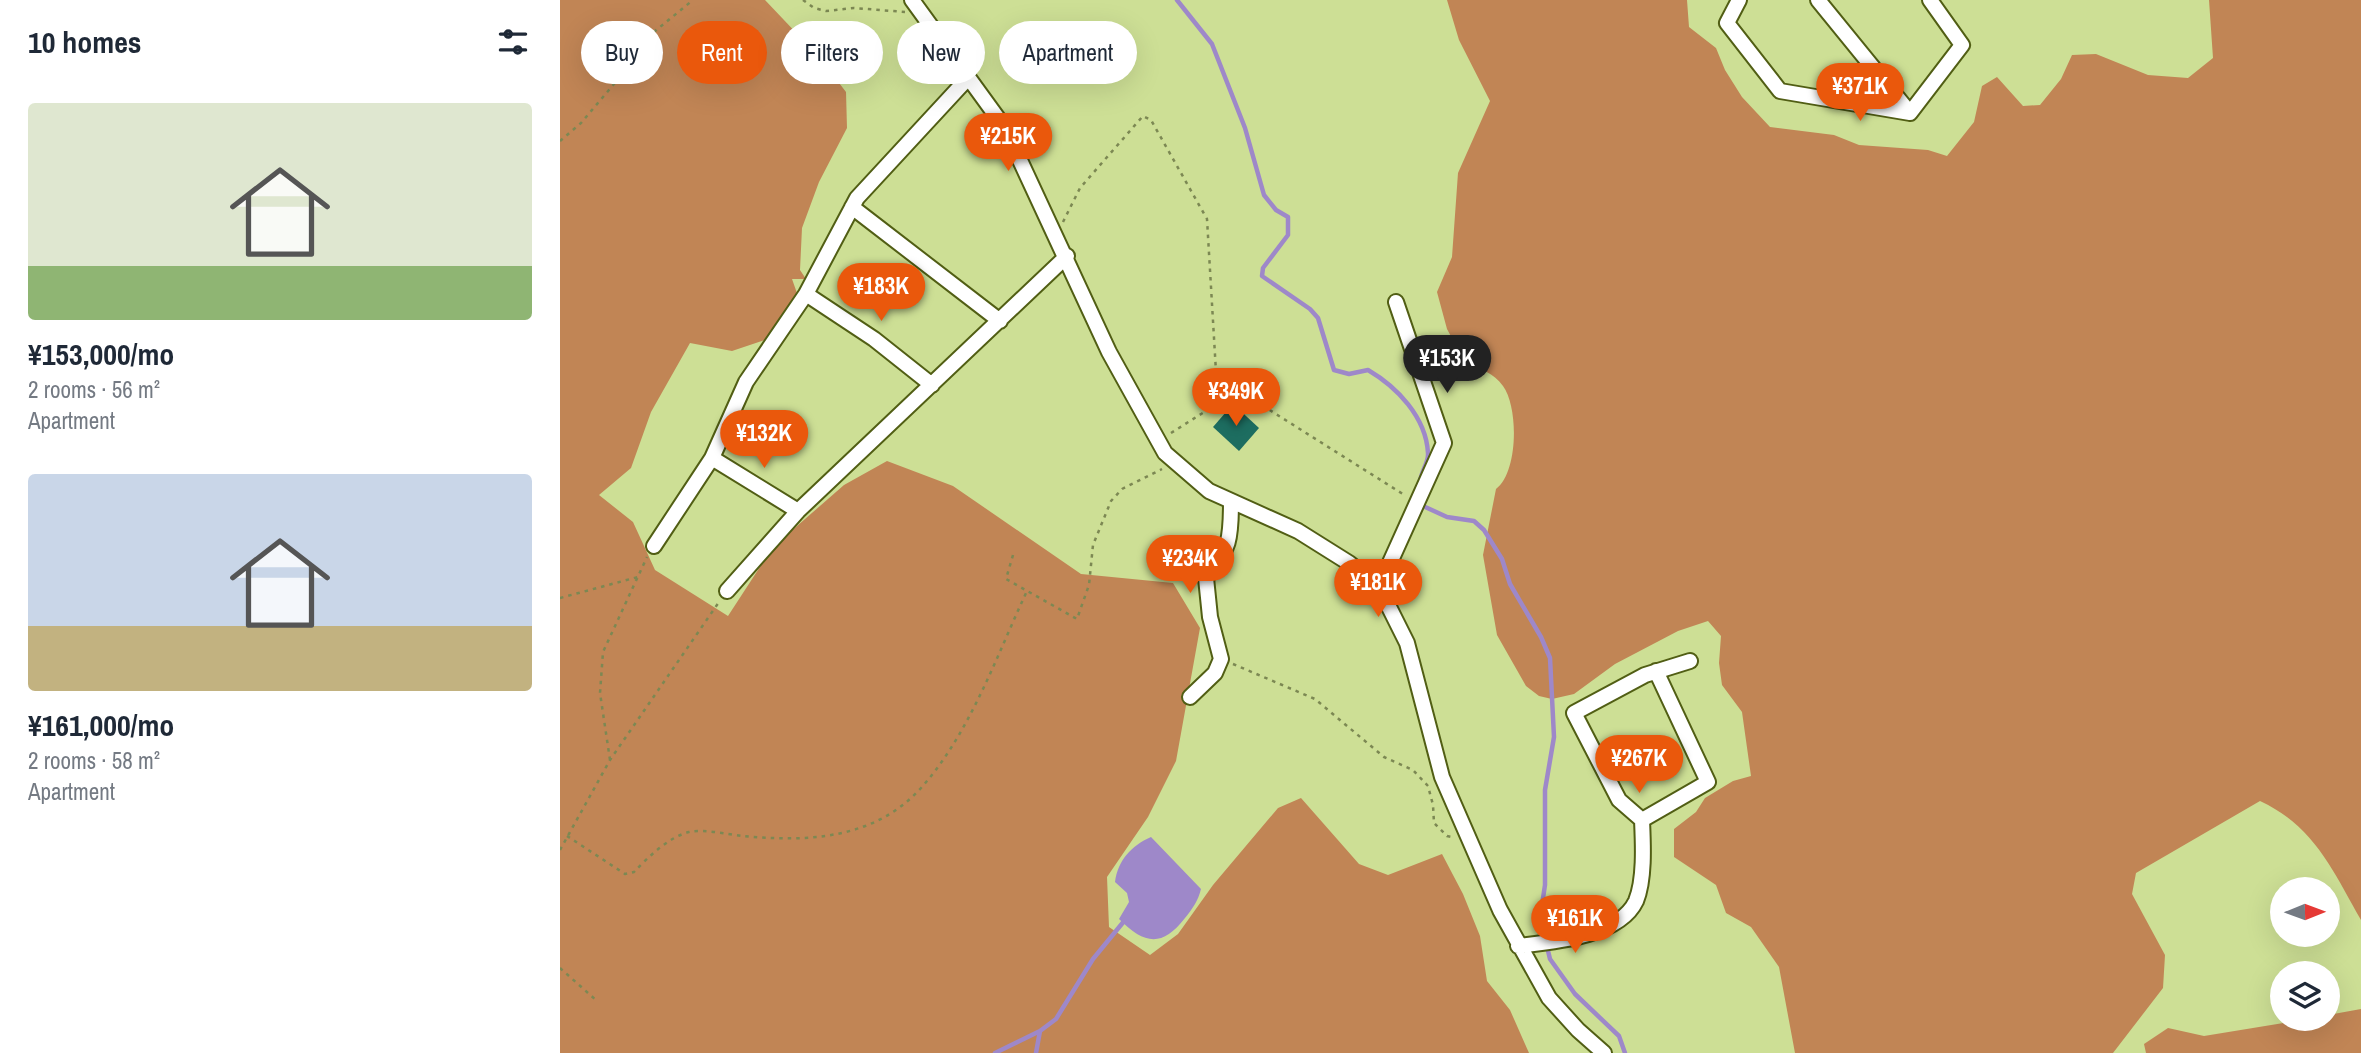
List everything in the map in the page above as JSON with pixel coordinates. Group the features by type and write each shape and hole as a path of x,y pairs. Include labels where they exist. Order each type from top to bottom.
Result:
{"street":[{"path":"1739,0 1727,23 1780,91 1910,113"},
{"path":"1818,0 1910,113"},
{"path":"1910,113 1962,45 1930,0"},
{"path":"915,4 927,21"},
{"path":"654,546 712,457 746,382 806,294 852,207 901,149 962,84"},
{"path":"972,84 1005,128 1054,228 1109,352 1157,442 1174,463 1209,491 1298,531 1349,563 1379,587 1407,643 1442,777 1466,836 1518,946 1549,998 1578,1030 1604,1053"},
{"path":"852,207 1000,321"},
{"path":"727,590 798,511 1067,256"},
{"path":"806,294 874,339 932,384"},
{"path":"1379,587 1444,443 1396,302"},
{"path":"712,457 798,511"},
{"path":"1190,697 1215,673 1221,659 1210,617 1206,578 1222,559 1231,540 1231,502"},
{"path":"1642,820 1619,800 1574,713 1656,671 1690,661"},
{"path":"1642,820 1708,782 1656,671"},
{"path":"1518,946 1589,934 1616,922 1635,902 1641,870 1642,820"}],"path":[{"path":"560,141 581,123 625,71 649,36 693,0"},
{"path":"803,0 814,8 826,11 863,9 892,14 915,4"},
{"path":"1054,228 1062,224 1080,188 1143,116 1151,120 1207,219 1216,372 1228,384 1418,502"},
{"path":"1157,442 1220,402 1228,384"},
{"path":"1013,555 1006,579 1077,619 1090,585 1093,545 1111,501 1122,489 1174,463"},
{"path":"610,760 600,693 603,652 654,546"},
{"path":"560,598 638,577"},
{"path":"560,850 610,760 727,590"},
{"path":"567,836 625,874 634,872 676,836 692,831 769,838 819,839 842,835 891,814 919,790 957,735 1027,591"},
{"path":"1221,659 1315,699 1384,757 1413,770 1428,786 1434,823 1447,836 1466,836"},
{"path":"560,968 597,1001"}],"shaded area":[{"path":"560,0 765,0 785,21 781,21 781,84 840,84 846,92 847,128 819,182 802,228 800,270 806,279 792,279 798,296 768,339 732,351 690,343 651,412 631,468 599,495 633,522 655,570 728,616 773,547 844,485 887,461 953,486 1081,574 1173,583 1200,628 1176,761 1148,817 1107,877 1109,927 1150,955 1178,934 1213,885 1278,808 1301,798 1359,864 1388,875 1442,854 1463,894 1480,936 1487,981 1510,1010 1529,1053 560,1053"},
{"path":"1447,0 1687,0 1689,27 1716,48 1725,70 1742,97 1770,127 1834,135 1859,145 1928,150 1947,156 1974,122 1982,86 1997,77 2023,106 2040,105 2061,79 2072,55 2096,54 2148,75 2188,78 2213,58 2209,0 2361,0 2361,920 2340,883 2340,877 2337,877 2308,837 2279,811 2260,801 2136,873 2132,894 2165,955 2163,988 2113,1053 1795,1053 1779,967 1751,927 1726,913 1716,885 1674,857 1674,829 1696,812 1705,798 1733,781 1751,776 1742,712 1722,685 1719,663 1721,636 1708,621 1678,631 1615,664 1574,694 1552,699 1539,696 1526,686 1497,635 1483,555 1496,489 1509,469 1512,455 1512,409 1499,381 1466,364 1447,329 1437,292 1452,257 1458,173 1490,101 1459,40"},
{"path":"1151,837 1201,889 1193,908 1177,928 1161,938 1153,939 1137,934 1119,919 1129,902 1127,893 1115,882 1119,867 1127,855"},
{"path":"2361,1009 2361,1053 2146,1053 2144,1044 2168,1028 2204,1036 2270,1025 2270,1031 2340,1031 2340,1013"}],"building":[{"path":"1233,404 1259,428 1239,451 1213,427"}],"waterway":[{"path":"1177,0 1212,44 1245,128 1264,195 1276,210 1288,217 1288,235 1263,268 1262,276 1310,309 1318,318 1334,370 1349,374 1368,370 1389,385 1408,404 1422,427 1428,453 1420,485"},
{"path":"1423,500 1423,506 1447,517 1474,521 1484,530 1502,559 1510,584 1550,658 1554,737 1545,790 1545,885 1540,918 1550,959 1575,994 1619,1036 1625,1053"},
{"path":"1036,1053 1040,1031 1056,1019 1093,959 1125,920"},
{"path":"995,1053 1040,1031"}]}
